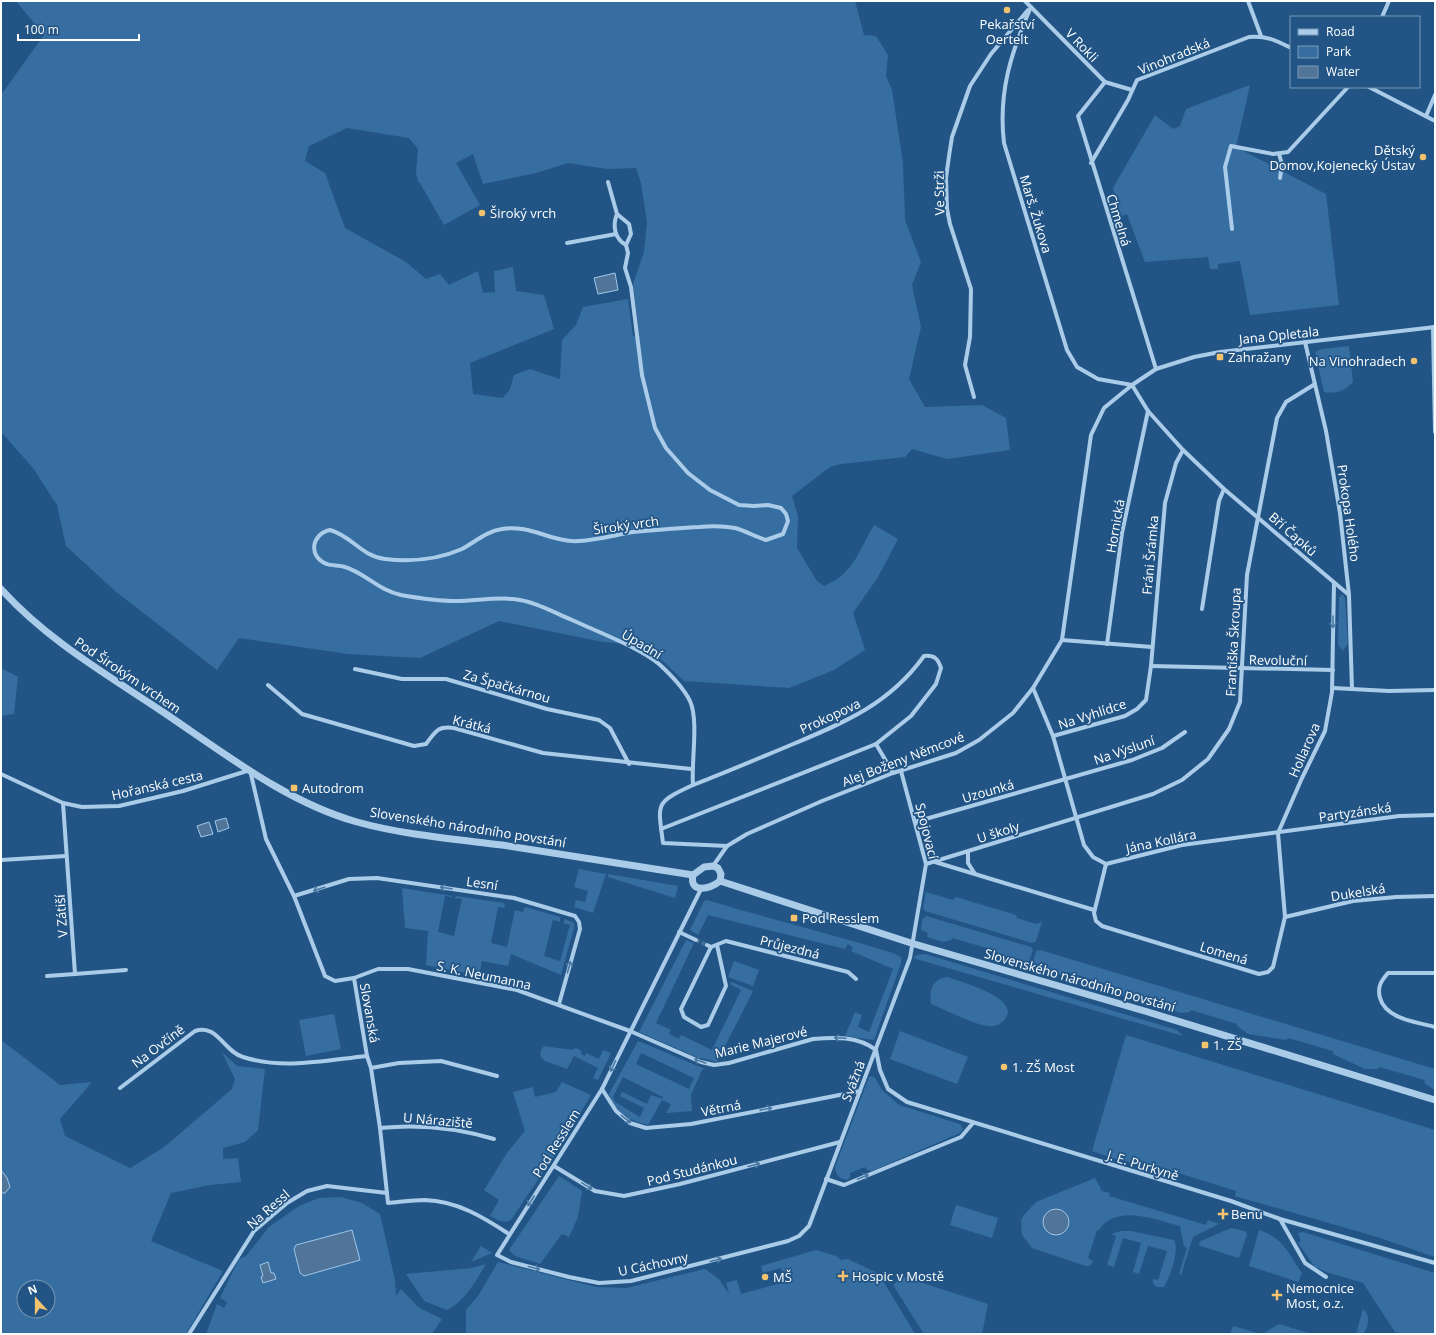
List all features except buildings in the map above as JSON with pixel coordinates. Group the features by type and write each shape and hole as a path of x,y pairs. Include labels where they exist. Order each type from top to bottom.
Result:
{"street":[{"name":"V Rokli","path":"1025,1 1105,82 1132,90"},
{"path":"1248,1 1262,36 1271,38 1290,48"},
{"path":"1382,16 1389,1"},
{"name":"Marš. Žukova","path":"1031,7 1015,43 1008,70 1002,107 1004,143 1067,350 1077,367 1098,379 1132,384"},
{"name":"Ve Strži","path":"974,398 966,365 970,337 972,289 950,224 947,209 946,178 949,156 952,137 970,86 991,54 1031,7"},
{"name":"Vinohradská","path":"1091,163 1128,100 1137,80 1250,37 1262,36"},
{"name":"Chmelná","path":"1105,82 1078,116 1091,163 1156,369"},
{"path":"1232,229 1225,167 1231,146 1279,154 1288,152 1347,88"},
{"path":"1371,88 1435,120"},
{"path":"1426,116 1435,95"},
{"path":"1279,154 1282,164 1280,178"},
{"name":"Široký vrch","path":"492,598 455,601 400,594 376,586 356,571 327,564 320,560 315,551 314,541 322,532 330,530 347,537 358,549 367,554 384,559 418,561 438,558 462,549 487,534 504,528 531,530 566,541 579,541 632,532 711,526 734,528 766,540 775,538 786,530 788,521 786,514 781,508 768,505 739,505 731,502 710,490 688,473 666,448 655,428 642,375 631,287 624,268 628,253 626,245 631,234 629,224 617,214 608,182"},
{"name":"Široký vrch","path":"616,234 614,222 617,214"},
{"path":"567,243 616,234 620,241 626,245"},
{"path":"1434,327 1435,432"},
{"name":"Jana Opletala","path":"1132,384 1156,369 1194,357 1220,352 1434,327"},
{"name":"Prokopa Holého","path":"1306,342 1326,430 1340,513 1349,595 1350,672 1352,689"},
{"name":"Bří Čapků","path":"1132,384 1148,411 1183,450 1224,489 1258,516 1349,595"},
{"name":"Alej Boženy Němcové","path":"713,866 727,846 754,831 893,773 956,752 980,740 1013,713 1033,688 1062,640 1091,434 1104,408 1132,384"},
{"name":"Františka Škroupa","path":"1077,819 1153,794 1182,780 1208,759 1229,729 1240,702 1240,669 1247,575 1277,418 1286,402 1315,384"},
{"name":"Hornická","path":"1107,644 1122,533 1148,411"},
{"name":"Fráni Šrámka","path":"1151,666 1164,503 1176,463 1183,450"},
{"path":"1202,609 1219,501 1224,489"},
{"path":"1333,670 1334,583"},
{"name":"Pod Širokým vrchem","path":"1,589 22,613 57,642 250,770"},
{"name":"Úpadní","path":"492,598 528,601 617,640 657,663 675,680 690,702 694,717 692,769 693,786"},
{"path":"1062,640 1152,647"},
{"name":"Prokopova","path":"661,829 876,744 911,716 936,684 942,668 938,660 931,655 924,656 912,673 874,706 845,723 670,796 661,804 659,811 661,829 663,843 727,846"},
{"name":"Revoluční","path":"1151,666 1333,670"},
{"name":"Na Vyhlídce","path":"1053,736 1124,716 1137,709 1146,700 1151,666"},
{"name":"Za Špačkárnou","path":"355,669 402,679 446,679 547,709 599,720 610,728 629,764"},
{"name":"Hollarova","path":"1278,833 1302,778 1326,731 1333,670"},
{"name":"Krátká","path":"268,685 302,714 414,746 426,744 436,731 443,727 454,728 543,753 629,764 692,769"},
{"path":"934,862 1094,910 1106,864 1093,857 1084,845 1053,736 1033,688"},
{"path":"1332,688 1389,692 1435,690"},
{"name":"Na Výsluní","path":"1066,779 1132,760 1162,748 1185,732"},
{"path":"876,744 893,773"},
{"name":"Hořanská cesta","path":"1,774 63,803 82,807 119,806 183,791 250,770"},
{"name":"Slovenského národního povstání","path":"250,770 301,800 331,813 359,822 425,835 693,875"},
{"name":"Slovanská","path":"250,770 266,839 294,896 325,976 335,981 354,978 367,1056 371,1068 380,1128 388,1203 425,1200 455,1204 475,1213 509,1234"},
{"name":"Spojovací","path":"901,771 926,864 911,943"},
{"name":"Uzounká","path":"915,822 1066,779"},
{"name":"V Zátiší","path":"63,803 75,974"},
{"name":"Partyzánská","path":"1278,833 1399,816 1435,815"},
{"name":"U školy","path":"926,864 1077,819"},
{"name":"Jána Kollára","path":"1106,864 1182,845 1278,833"},
{"name":"Lomená","path":"1094,910 1096,921 1102,926 1259,974 1268,972 1273,967 1285,917 1278,833"},
{"path":"968,852 968,863 976,874"},
{"path":"1,860 66,856"},
{"path":"713,866 718,868 721,874 720,881 710,887 701,889 694,886 692,881 693,875 704,867 713,866"},
{"name":"Lesní","path":"294,896 349,879 377,878 514,898 575,916 579,922 580,930 559,1004"},
{"name":"Slovenského národního povstání","path":"720,881 911,943 1148,1012 1435,1100"},
{"name":"Pod Resslem","path":"498,1255 509,1234 602,1089 701,889"},
{"name":"Dukelská","path":"1285,917 1353,901 1396,897 1435,896"},
{"path":"679,932 696,940"},
{"name":"Průjezdná","path":"711,947 726,941 848,972 856,979"},
{"name":"Svážná","path":"809,1226 910,958 911,943"},
{"path":"707,945 711,947 681,1009 684,1017 701,1026 708,1025 726,986 717,945"},
{"name":"S. K. Neumanna","path":"354,978 378,969 408,969 517,990 630,1031"},
{"path":"47,976 126,970"},
{"path":"1435,973 1388,974 1381,981 1378,992 1382,1006 1394,1015 1435,1027"},
{"name":"Na Ovčíně","path":"120,1088 195,1031 203,1028 212,1032 233,1052 242,1057 283,1064 367,1056"},
{"name":"Marie Majerové","path":"630,1031 701,1062 714,1065 729,1063 813,1040 828,1038 848,1038 866,1042 876,1050"},
{"name":"J. E. Purkyně","path":"876,1050 880,1070 888,1089 907,1102 1231,1201 1280,1219 1435,1263"},
{"path":"371,1068 399,1063 440,1061 497,1076"},
{"name":"Větrná","path":"602,1089 616,1111 630,1123 646,1128 691,1124 860,1091"},
{"path":"826,1179 844,1185 961,1137 973,1123"},
{"name":"U Náraziště","path":"380,1128 410,1125 474,1133 494,1139"},
{"name":"Pod Studánkou","path":"554,1166 595,1191 624,1196 680,1184 840,1142"},
{"name":"Na Ressl","path":"189,1334 254,1231 287,1203 307,1191 327,1186 387,1193"},
{"path":"1280,1219 1305,1263 1326,1277"},
{"name":"U Cáchovny","path":"498,1255 511,1262 569,1277 600,1283 631,1281 788,1241 799,1236 809,1226"}],"green space":[{"path":"16,1 855,1 864,35 876,36 888,55 886,76 892,90 903,163 905,220 921,262 912,285 921,327 909,379 925,407 982,405 1006,418 1010,450 947,459 912,449 905,457 841,464 830,467 792,496 798,516 797,548 817,581 824,586 836,580 851,566 874,525 898,539 878,577 853,613 865,650 834,670 789,688 684,681 663,661 639,645 603,642 499,621 420,658 348,654 239,638 217,670 115,591 66,546 57,505 33,468 1,432 1,95 44,35","holes":["347,128 409,138 418,149 416,172 418,182 444,225 480,205 456,163 473,154 483,184 536,173 568,163 607,169 636,168 641,183 647,222 644,252 633,284 639,335 633,336 628,299 583,307 576,325 562,340 560,379 530,369 514,375 510,389 503,398 473,394 470,363 554,329 544,295 516,291 513,267 494,271 495,292 483,293 478,271 449,285 440,274 426,279 406,262 345,228 325,173 305,161 309,146"]},
{"path":"1250,85 1236,147 1326,194 1339,305 1250,315 1240,261 1218,264 1218,269 1210,269 1208,257 1145,262 1127,214 1121,216 1113,188 1155,115 1173,129 1180,126 1186,109"},
{"path":"1349,346 1353,382 1340,391 1333,393 1324,392 1315,352 1322,349"},
{"path":"1341,595 1345,598 1348,643 1343,651 1338,645 1339,598"},
{"path":"1,668 18,677 14,714 1,716"},
{"path":"579,869 606,874 593,913 574,907 576,900 585,902 588,891 574,887"},
{"path":"608,874 678,886 675,898 608,877"},
{"path":"402,888 452,896 445,896 438,932 454,936 462,899 455,898 456,896 504,903 505,908 498,907 491,943 507,947 515,910 523,912 525,907 560,917 560,922 553,920 544,956 560,961 570,925 563,923 565,919 574,923 574,928 561,975 511,954 508,966 482,961 480,971 506,977 505,981 426,965 428,931 405,928"},
{"path":"926,892 953,900 956,897 1016,915 1017,918 1036,924 1042,922 1036,941 1032,943 925,911 923,908"},
{"path":"707,900 870,946 901,957 901,963 874,1040 845,1036 855,1012 862,1015 858,1027 869,1032 893,969 851,951 853,947 848,944 845,949 708,915 698,935 690,930 704,901"},
{"path":"926,916 1031,947 1033,950 1027,967 1008,961 997,953 997,951 952,938 951,940 943,942 927,937 928,933 921,930 922,920"},
{"path":"686,940 694,943 656,1023 671,1030 669,1034 679,1039 681,1035 712,1050 741,990 730,984 731,982 753,991 717,1062 694,1056 639,1032"},
{"path":"1040,950 1435,1069 1435,1090 1424,1083 1425,1080 1379,1067 1378,1069 1365,1069 1333,1054 1333,1051 1288,1038 1287,1040 1248,1034 1237,1026 1237,1024 1191,1010 1190,1012 1181,1013 1123,996 1113,988 1113,986 1067,972 1066,974 1053,975 1031,968 1036,951"},
{"path":"925,954 1177,1030 1183,1036 913,958 917,955"},
{"path":"734,961 759,970 753,986 728,977"},
{"path":"948,977 976,987 998,998 1005,1004 1008,1011 1005,1019 1000,1024 995,1026 983,1025 931,1004 931,990 933,986 938,980"},
{"path":"334,1014 341,1049 306,1056 299,1020"},
{"path":"900,1031 968,1057 957,1084 890,1059"},
{"path":"1126,1035 1435,1130 1435,1257 1377,1237 1235,1196 1236,1191 1153,1165 1152,1169 1125,1161 1124,1162 1092,1151"},
{"path":"1,1040 60,1085 92,1082 60,1119 65,1136 130,1168 163,1148 232,1089 235,1079 222,1052 237,1066 265,1069 258,1130 245,1142 223,1148 223,1159 238,1158 241,1182 210,1185 171,1193 151,1241 223,1271 186,1334 1,1334 1,1193 7,1178 1,1170"},
{"path":"638,1041 705,1069 702,1070 691,1095 692,1111 666,1113 671,1104 662,1100 648,1125 624,1115 615,1106 609,1094","holes":["641,1053 694,1078 689,1089 636,1064","623,1077 663,1097 662,1099 651,1095 647,1104 622,1092 620,1096 644,1108 640,1117 615,1102 613,1097"]},
{"path":"544,1046 572,1050 576,1048 582,1051 581,1054 585,1056 586,1053 599,1059 603,1050 611,1053 598,1080 593,1078 598,1068 574,1056 567,1069 545,1061 540,1054"},
{"path":"872,1076 875,1078 882,1090 899,1105 960,1124 963,1129 960,1133 872,1171 867,1170 865,1167 850,1173 850,1177 847,1180 838,1176 835,1167 869,1077"},
{"path":"562,1082 591,1095 562,1144 511,1220 503,1222 490,1216 499,1200 484,1190 507,1153 525,1131 513,1092 533,1087 535,1097 556,1092"},
{"path":"559,1176 582,1191 578,1217 569,1237 562,1234 540,1264 515,1256 509,1250"},
{"path":"1095,1178 1102,1191 1110,1193 1109,1196 1206,1225 1208,1220 1219,1224 1193,1237 1181,1275 1179,1274 1187,1248 1184,1246 1180,1226 1137,1216 1126,1215 1115,1217 1106,1222 1099,1230 1097,1230 1088,1258 1093,1261 1091,1265 1086,1266 1032,1248 1022,1235 1021,1221 1023,1216 1036,1202","holes":["1052,1210 1065,1232 1059,1235 1053,1235 1048,1213"]},
{"path":"341,1197 362,1203 380,1214 395,1280 396,1296 401,1289 418,1307 442,1319 432,1334 206,1334 217,1304 224,1308 227,1302 220,1298 239,1259 246,1256 269,1227 299,1206 319,1198"},
{"path":"956,1205 998,1218 992,1238 950,1225"},
{"path":"1231,1228 1245,1231 1247,1234 1239,1258 1200,1246 1199,1243 1201,1241"},
{"path":"1259,1230 1274,1237 1285,1247 1302,1273 1298,1282 1249,1266"},
{"path":"1121,1231 1131,1231 1174,1240 1176,1245 1175,1257 1169,1277 1164,1287 1157,1287 1153,1283 1153,1279 1158,1280 1167,1251 1148,1246 1139,1274 1133,1272 1141,1243 1123,1238 1114,1267 1107,1265 1116,1236 1111,1234"},
{"path":"1303,1232 1435,1273 1435,1334 1403,1334 1395,1332 1363,1283 1326,1272 1315,1267 1298,1243 1301,1241 1298,1233"},
{"path":"481,1246 492,1253 471,1262"},
{"path":"816,1250 836,1256 841,1260 848,1259 879,1274 915,1334 466,1334 466,1310 478,1296 498,1262 596,1287 626,1288 705,1269 719,1279 729,1294 726,1283 737,1280 741,1294 785,1282 781,1268 763,1273 761,1266"},
{"path":"486,1264 465,1296 447,1310 424,1301 406,1274 472,1268"},
{"path":"904,1277 988,1304 982,1334 924,1334 893,1285"},
{"path":"1363,1309 1368,1318 1367,1328 1363,1334 1356,1334"},
{"path":"1279,1324 1312,1334 1262,1334"},
{"path":"1233,1326 1261,1334 1230,1334"}],"water":[{"path":"615,273 618,290 598,294 594,278"},
{"path":"226,818 229,828 218,832 215,821"},
{"path":"209,822 213,834 201,837 197,826"},
{"path":"1,1170 7,1178 10,1187 5,1193 1,1193"},
{"path":"1056,1209 1065,1213 1069,1222 1065,1231 1056,1235 1047,1231 1043,1222 1047,1213"},
{"path":"352,1230 360,1260 304,1276 300,1273 294,1249 296,1245"},
{"path":"268,1262 271,1273 274,1273 276,1279 263,1283 260,1265"}],"tunnel":[{"path":"696,940 707,945"}],"place":[{"name":"Pekařství Oertelt","path":"1007,10"},
{"name":"Dětský Domov,Kojenecký Ústav","path":"1423,157"},
{"name":"Široký vrch","path":"482,213"},
{"name":"Zahražany","path":"1220,357"},
{"name":"Na Vinohradech","path":"1414,361"},
{"name":"Autodrom","path":"294,788"},
{"name":"Pod Resslem","path":"794,918"},
{"name":"1. ZŠ","path":"1205,1045"},
{"name":"1. ZŠ Most","path":"1004,1067"},
{"name":"Benu","path":"1223,1214"},
{"name":"Hospic v Mostě","path":"843,1276"},
{"name":"MŠ","path":"765,1277"},
{"name":"Nemocnice Most, o.z.","path":"1277,1295"}]}
